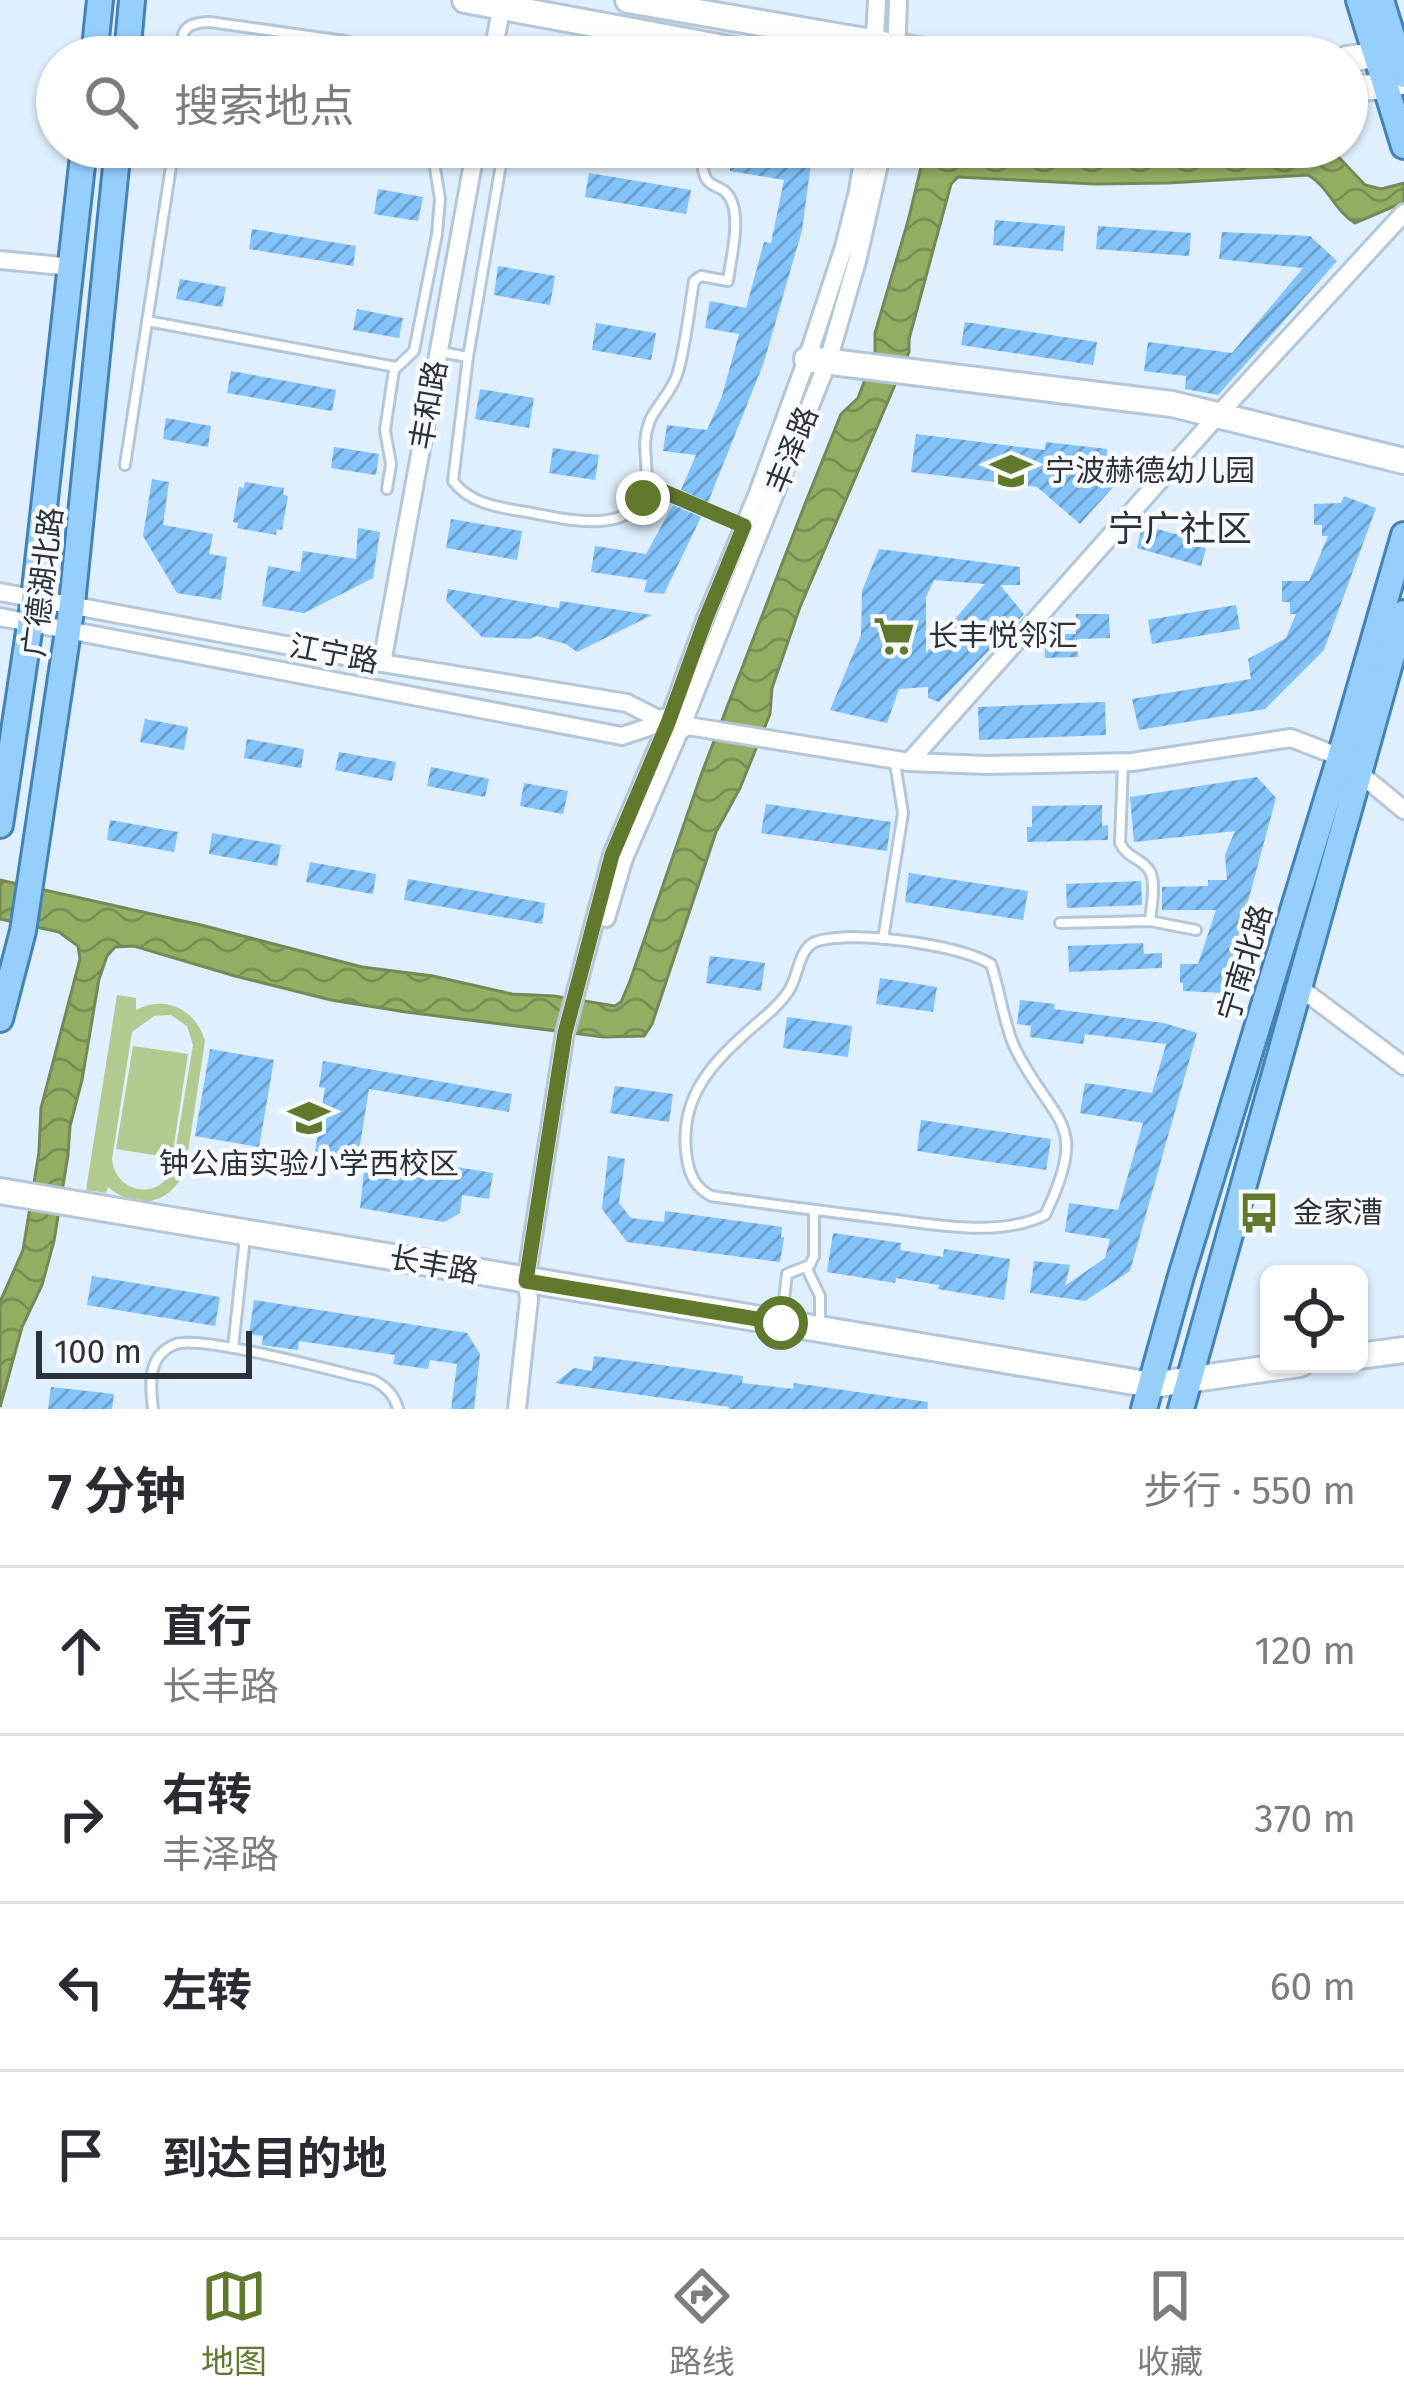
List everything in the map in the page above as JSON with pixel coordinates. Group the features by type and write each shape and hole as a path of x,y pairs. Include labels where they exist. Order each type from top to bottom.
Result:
{"main road":[{"path":"96,36 100,0"},
{"path":"129,36 132,0"},
{"path":"1359,0 1395,67"},
{"path":"1381,0 1404,146"},
{"name":"广德湖北路","path":"0,825 32,611 82,168"},
{"name":"广德湖北路","path":"0,1019 23,931 70,616 116,168"},
{"name":"宁南北路","path":"1180,1409 1300,988 1404,535"},
{"name":"宁南北路","path":"1148,1397 1180,1276 1350,765 1395,677 1404,613"}],"street":[{"path":"465,0 667,36"},
{"path":"628,0 809,36"},
{"path":"877,0 883,36"},
{"path":"889,36 898,0"},
{"path":"496,36 502,3"},
{"name":"丰和路","path":"382,663 472,168"},
{"name":"丰泽路","path":"517,1409 581,966 612,855 680,725 706,618 817,360 862,168"},
{"name":"丰泽路","path":"571,1033 624,858 680,725 857,260 878,168"},
{"path":"902,760 1404,213"},
{"path":"0,260 71,267"},
{"path":"817,360 1172,404 1404,461"},
{"name":"江宁路","path":"0,592 32,611"},
{"name":"江宁路","path":"0,617 32,611 382,663 627,703 680,725"},
{"name":"江宁路","path":"70,616 622,736 680,725"},
{"path":"680,725 902,760 987,765 1123,762 1291,738 1350,765 1404,810"},
{"path":"1300,988 1404,1066"},
{"name":"长丰路","path":"13,1194 531,1287 781,1323 1148,1397 1190,1379 1260,1369"},
{"path":"1368,1355 1404,1349"}],"lane":[{"path":"183,36 194,22 210,22 309,36"},
{"path":"124,465 171,168"},
{"path":"387,489 391,464 385,430 396,367 414,351 437,234 440,199 435,168"},
{"path":"500,168 468,357 453,481 461,492 482,502 574,521 604,521 630,514 643,498 643,451 650,420 677,376 694,281 701,276 728,280 734,206 727,194 707,183 701,168"},
{"path":"147,321 396,367"},
{"path":"439,352 468,357"},
{"path":"646,484 744,526"},
{"path":"883,939 904,812 902,760"},
{"path":"1123,762 1120,843 1125,854 1148,868 1150,921"},
{"path":"1060,923 1150,921 1196,930"},
{"path":"883,939 991,964 1017,1051 1067,1132 1066,1166 1045,1215 1006,1227 959,1226 814,1210 710,1196 698,1189 684,1142 698,1086 720,1055 791,989 804,953 814,942 883,939"},
{"path":"781,1323 787,1274 806,1267 814,1256 814,1210"},
{"path":"233,1348 245,1233"},
{"path":"806,1267 820,1296 820,1330"},
{"path":"154,1409 152,1367 165,1350 180,1342 233,1348 373,1380 383,1385 398,1409"}],"shaded area":[{"path":"117,995 136,998 136,1010 158,1004 178,1008 195,1021 205,1041 185,1171 170,1191 151,1201 130,1199 108,1187 106,1193 86,1190","holes":["171,1015 187,1026 193,1045 173,1165 160,1185 151,1189 130,1186 115,1171 112,1159 132,1032 154,1016"]},
{"path":"133,1046 188,1054 172,1158 116,1149"}],"water":[{"path":"921,168 1349,168 1365,185 1381,189 1404,183 1404,202 1355,223 1308,175 1095,184 958,177 951,184 909,352 800,607 772,688 770,714 716,832 644,1036 604,1037 331,1000 134,946 115,947 99,979 70,1126 54,1241 42,1285 22,1327 0,1407 0,1302 23,1250 41,1108 80,959 78,946 59,932 0,919 0,880 362,967 433,976 512,994 615,1006 621,1002 701,775 805,504 841,414 858,398 875,353 875,333"}],"building":[{"path":"810,168 802,230 764,362 708,502 681,490 696,455 663,451 667,425 707,430 739,334 705,328 710,301 746,308 764,242 771,243 784,180 730,171"},
{"path":"589,173 691,190 686,214 585,197"},
{"path":"378,189 423,197 418,221 374,214"},
{"path":"995,220 1065,226 1063,251 993,245"},
{"path":"1098,226 1191,233 1189,256 1096,249"},
{"path":"252,229 356,246 353,266 249,249"},
{"path":"1222,232 1310,236 1337,261 1218,395 1185,389 1186,376 1144,371 1148,342 1232,353 1303,268 1219,259"},
{"path":"498,266 555,276 550,305 494,295"},
{"path":"180,279 226,287 222,307 176,299"},
{"path":"357,309 403,318 399,338 353,330"},
{"path":"965,322 1097,342 1093,365 961,345"},
{"path":"596,323 656,333 651,360 592,350"},
{"path":"231,371 336,390 332,411 227,393"},
{"path":"480,389 534,398 529,428 475,419"},
{"path":"166,418 211,426 208,447 163,439"},
{"path":"916,434 1045,450 1046,442 1107,449 1107,457 1117,459 1114,486 1080,524 1037,487 911,472"},
{"path":"334,447 379,454 376,475 331,468"},
{"path":"553,448 599,455 595,480 549,473"},
{"path":"152,479 169,482 163,525 213,534 209,554 227,557 221,600 177,593 143,536"},
{"path":"245,482 284,488 283,495 288,496 282,530 277,529 276,535 237,528 238,523 233,522 239,487 244,488"},
{"path":"1344,496 1376,508 1324,650 1265,709 1139,730 1132,699 1251,679 1248,659 1286,638 1296,614 1290,614 1290,602 1282,602 1282,581 1309,581 1328,536 1322,536 1322,525 1314,525 1314,504 1341,503"},
{"path":"673,505 701,517 664,594 644,592 647,580 591,572 595,546 646,554"},
{"path":"451,519 522,531 517,560 446,548"},
{"path":"358,528 380,532 373,578 304,613 262,606 268,566 300,572 303,551 356,559"},
{"path":"1157,529 1194,539 1192,545 1206,548 1201,566 1137,548 1141,530 1155,534"},
{"name":"长丰悦邻汇","path":"879,549 1020,567 1020,585 1000,585 1024,614 939,702 928,698 928,687 899,689 887,723 830,710 861,635 862,591","holes":["934,580 985,584 926,653 926,597"]},
{"path":"448,589 559,608 560,601 652,615 577,652 537,636 482,637 446,601"},
{"path":"1236,605 1240,629 1152,644 1148,620"},
{"path":"1076,614 1109,614 1110,638 1077,639 1078,657 1045,658 1044,634 1076,634"},
{"path":"1105,702 1106,735 979,740 978,707"},
{"path":"145,719 188,727 184,750 140,742"},
{"path":"247,739 304,749 301,768 244,758"},
{"path":"339,752 396,762 392,781 335,770"},
{"path":"431,767 489,779 485,797 427,786"},
{"path":"1257,777 1276,798 1223,993 1183,991 1180,964 1198,964 1216,910 1162,910 1162,887 1208,886 1208,880 1227,880 1225,855 1235,831 1134,842 1130,797"},
{"path":"524,783 568,791 563,814 520,806"},
{"path":"766,804 891,822 887,851 761,833"},
{"path":"1102,805 1108,840 1027,842 1032,806"},
{"path":"110,820 178,832 174,852 107,840"},
{"path":"212,833 281,845 277,866 209,854"},
{"path":"310,862 376,874 373,894 306,882"},
{"path":"909,873 1028,891 1023,920 905,902"},
{"path":"408,879 545,903 542,924 404,900"},
{"path":"1141,881 1142,905 1067,908 1066,884"},
{"path":"1143,943 1144,954 1162,953 1162,968 1069,972 1068,946"},
{"path":"710,956 765,963 761,991 706,983"},
{"path":"880,978 937,987 933,1012 876,1004"},
{"path":"1020,1000 1164,1023 1197,1033 1130,1271 1085,1301 1030,1293 1034,1261 1070,1265 1065,1286 1105,1258 1110,1239 1065,1232 1069,1203 1118,1210 1143,1123 1080,1113 1085,1083 1152,1093 1166,1044 1085,1034 1083,1044 1030,1037 1031,1026 1017,1024"},
{"path":"787,1017 852,1026 848,1057 783,1048"},
{"path":"210,1049 274,1060 259,1147 195,1136"},
{"path":"323,1061 512,1094 509,1112 369,1089 359,1151 493,1173 489,1199 462,1195 460,1213 444,1222 360,1208 364,1172 313,1164 325,1088 319,1087"},
{"path":"615,1086 673,1094 669,1122 610,1113"},
{"path":"921,1120 1051,1139 1046,1170 917,1151"},
{"path":"608,1156 625,1159 619,1203 631,1218 664,1222 665,1211 782,1227 780,1262 627,1242 602,1209"},
{"path":"833,1233 901,1243 900,1250 943,1257 944,1249 1010,1259 1004,1300 896,1278 895,1283 827,1272"},
{"path":"92,1276 220,1297 215,1326 87,1305"},
{"path":"254,1300 467,1333 480,1354 474,1409 451,1409 457,1364 430,1360 428,1369 393,1364 395,1355 299,1341 298,1350 262,1345 263,1336 249,1334"},
{"path":"594,1356 743,1376 742,1383 793,1389 794,1383 928,1402 927,1409 729,1409 555,1383 574,1368 592,1371"},
{"path":"51,1387 114,1394 112,1409 48,1409"}],"place":[{"name":"宁波赫德幼儿园","path":"1011,471"},
{"name":"长丰悦邻汇","path":"894,636"},
{"name":"钟公庙实验小学西校区","path":"309,1118"},
{"name":"金家漕","path":"1259,1213"}],"district":[{"name":"宁广社区","path":"1180,528"}],"route":[{"path":"643,498 646,484 744,526 612,855 565,1033 526,1281 781,1323"}]}
